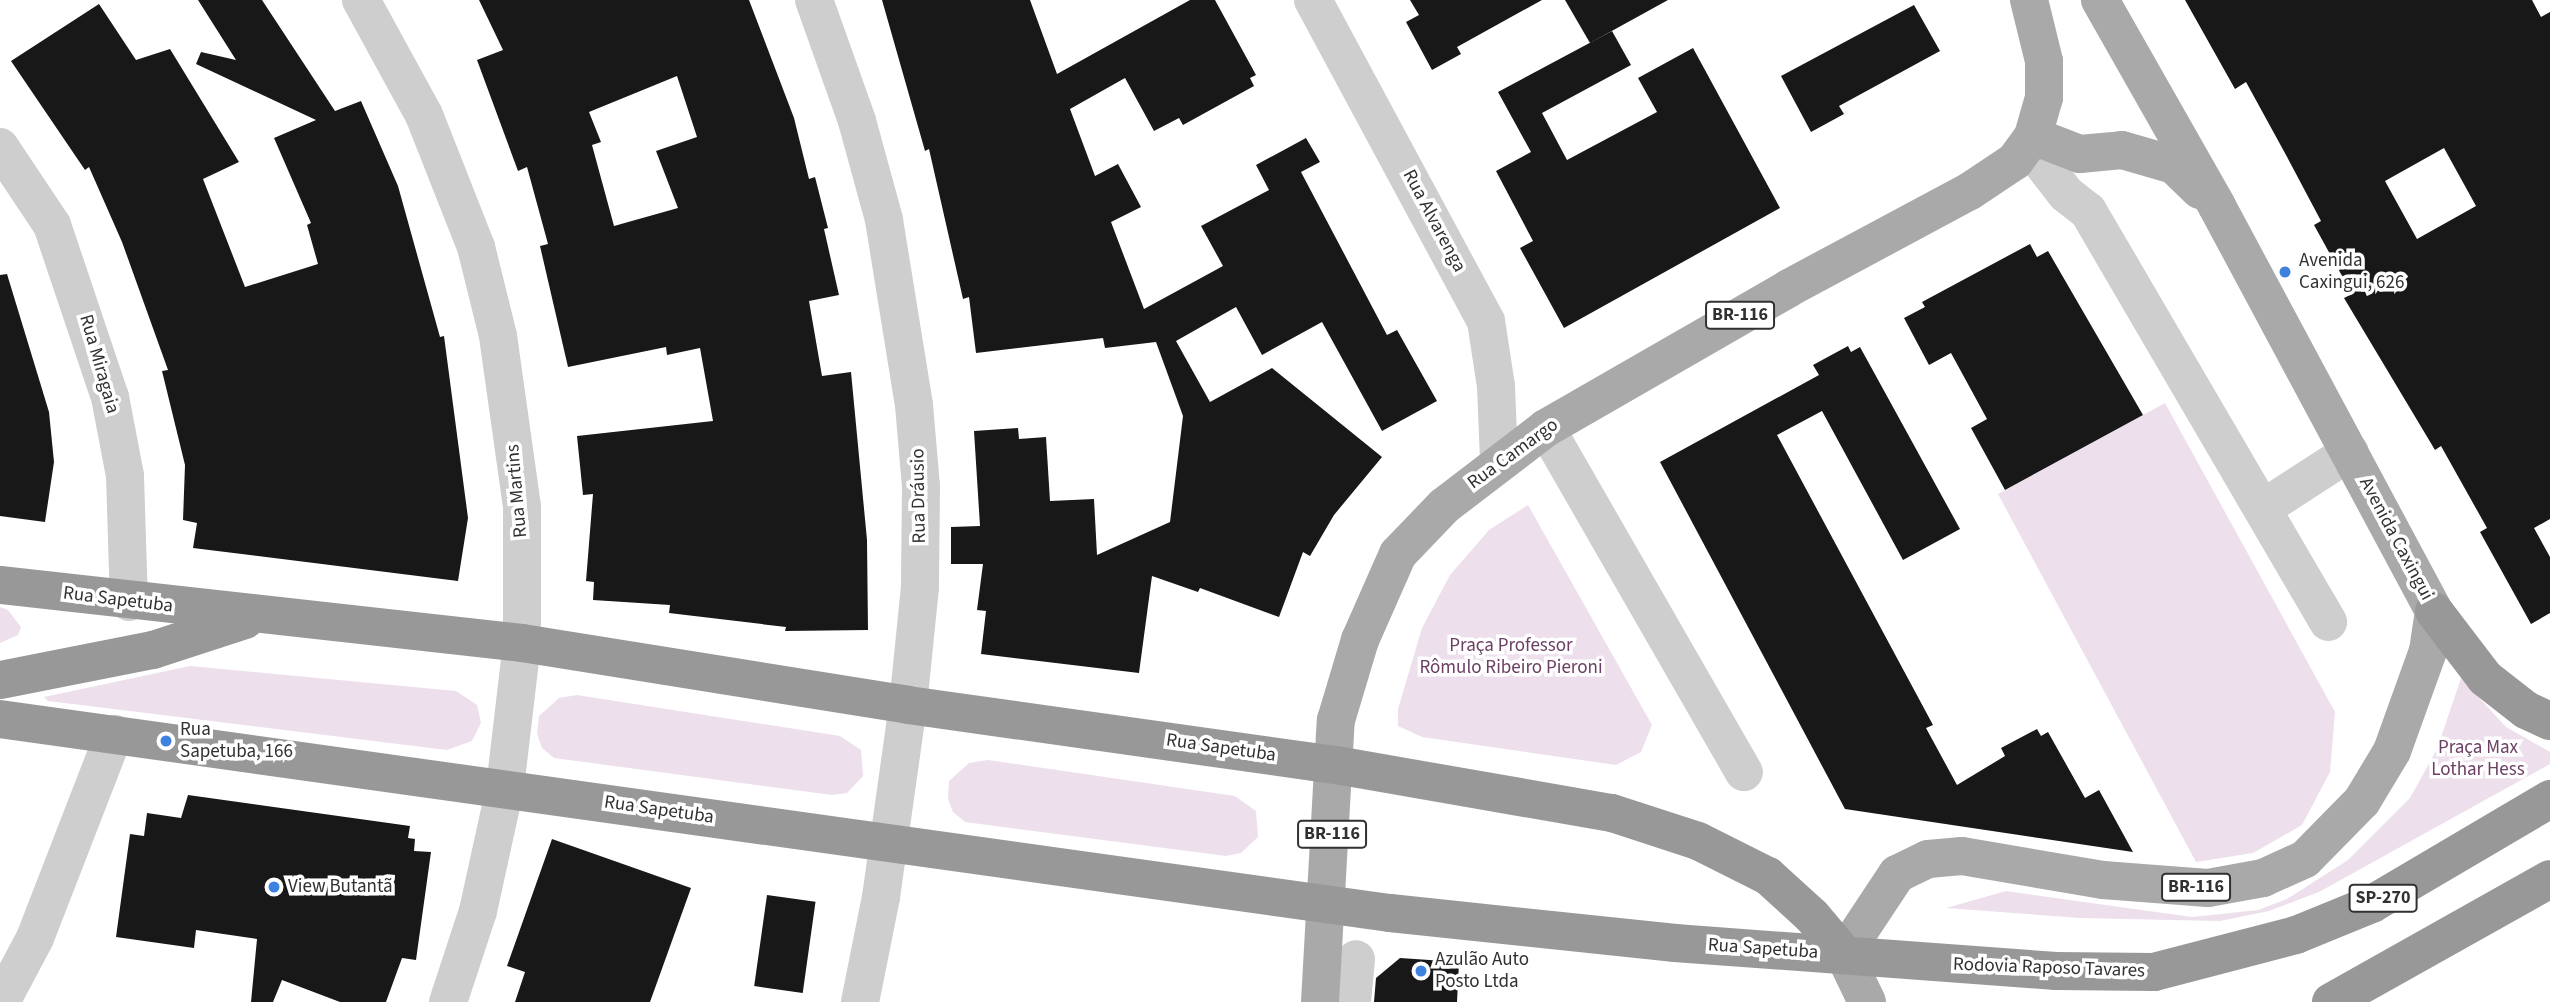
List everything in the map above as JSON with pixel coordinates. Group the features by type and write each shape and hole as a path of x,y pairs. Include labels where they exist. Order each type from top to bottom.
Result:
{"highway":[{"name":"Rua Sapetuba","path":"0,585 129,602 522,643 908,705 1336,765 1612,813 1698,841 1768,876 1812,916 1844,954"},
{"path":"2434,611 2485,678 2526,710 2550,721"},
{"path":"0,680 153,650 260,615"},
{"name":"Rua Sapetuba","path":"0,719 1329,904 1675,943 1844,954"},
{"name":"Rodovia Raposo Tavares","path":"1844,954 2056,971 2154,971 2200,962 2296,935 2372,904 2550,799"},
{"path":"2331,1002 2550,879"}],"main road":[{"path":"2029,0 2044,61 2044,98 2030,141 2080,154 2122,150 2174,165 2217,205"},
{"name":"Avenida Caxingui","path":"1844,954 1897,874 1928,859 1962,856 2103,880 2208,888 2263,878 2305,859 2362,801 2392,751 2415,697 2434,611 2217,205 2100,0"},
{"name":"Rua Camargo","path":"1320,1002 1329,904 1336,720 1344,691 1398,554 1444,506 1499,460 1546,428 1788,288 1970,191 2015,161 2030,141"},
{"path":"1844,954 1867,1002"}],"street":[{"name":"Rua Martins","path":"361,0 424,115 476,247 498,336 522,506 522,643 505,788 478,911 448,1002"},
{"name":"Rua Dráusio","path":"814,0 856,121 884,220 914,405 921,486 920,587 908,705 888,843 860,1002"},
{"name":"Rua Alvarenga","path":"1313,0 1486,321 1496,386 1499,460"},
{"path":"2030,141 2066,194 2088,211 2265,507 2328,622"},
{"name":"Rua Miragaia","path":"0,147 52,225 110,397 125,476 129,602"},
{"path":"2066,194 2060,170 2080,154"},
{"path":"1546,428 1744,772"},
{"path":"2265,507 2350,452"},
{"path":"1,1002 40,926 114,734"},
{"path":"1352,1002 1356,959"}],"green space":[{"path":"2165,403 2335,712 2330,772 2302,825 2253,853 2196,862 1998,494"},
{"name":"Praça Professor Rômulo Ribeiro Pieroni","path":"1528,505 1652,725 1641,752 1616,765 1422,737 1398,726 1398,709 1422,628 1450,575 1489,530"},
{"path":"0,607 8,610 21,627 18,635 0,643"},
{"path":"190,666 456,691 477,705 481,723 472,741 447,750 48,701 44,697"},
{"name":"Praça Max Lothar Hess","path":"2461,678 2506,727 2550,752 2550,764 2319,892 2269,911 2220,921 2080,918 1946,908 2006,891 2192,917 2258,910 2287,899 2348,860 2410,798 2437,749"},
{"path":"577,695 840,736 861,750 863,776 847,793 832,795 554,758 542,748 537,734 539,716 559,698"},
{"path":"988,760 1235,796 1256,811 1258,837 1241,853 1226,856 965,822 953,812 948,799 949,781 969,763"}],"building":[{"path":"198,0 262,0 335,111 361,101 398,186 440,337 444,336 468,518 458,581 193,548 197,523 183,520 185,465 162,371 168,370 122,242 89,167 85,170 11,61 99,4 136,60 170,49 239,162 203,179 245,287 318,264 307,225 311,223 274,138 316,120 196,64 201,52 236,60"},
{"path":"479,0 749,0 794,118 809,179 815,177 828,228 824,229 839,295 809,301 822,376 851,372 867,540 868,630 785,631 786,627 669,613 670,605 593,600 594,582 586,581 593,494 583,495 577,436 713,421 700,348 667,355 666,347 568,367 540,246 548,244 527,167 518,171 477,60 503,50","holes":["677,76 697,137 656,151 678,208 614,226 592,145 601,142 589,112"]},
{"path":"882,0 1030,0 1057,74 1190,0 1215,0 1256,75 1250,78 1254,86 1183,125 1179,118 1154,131 1125,78 1070,109 1095,176 1118,164 1141,207 1111,222 1144,309 1223,266 1201,226 1269,190 1256,165 1306,138 1320,162 1301,172 1387,335 1397,330 1437,401 1382,431 1322,322 1262,355 1236,307 1176,341 1210,402 1272,368 1382,457 1334,515 1310,556 1303,552 1279,617 1200,588 1198,592 1152,576 1139,673 981,654 986,611 977,610 983,564 951,564 951,527 980,526 974,431 1018,428 1019,439 1046,437 1050,501 1094,499 1097,555 1170,522 1183,416 1156,342 1105,348 1103,338 976,353 969,297 963,299 929,149 925,151"},
{"path":"1410,0 1542,0 1457,47 1461,54 1432,70 1406,22 1419,15"},
{"path":"1565,0 1668,0 1590,43"},
{"path":"2185,0 2532,0 2541,17 2550,12 2550,519 2534,528 2550,557 2550,613 2531,624 2480,532 2487,528 2441,446 2435,450 2344,298 2352,294 2314,225 2321,221 2246,82 2235,89","holes":["2444,148 2476,206 2417,239 2385,181"]},
{"path":"1914,5 1940,51 1839,106 1844,114 1811,132 1781,76"},
{"path":"1612,31 1631,65 1542,113 1567,160 1657,112 1638,78 1693,48 1780,208 1564,328 1520,248 1533,241 1496,171 1531,152 1498,92"},
{"path":"2030,244 2037,257 2048,251 2143,415 2005,490 1971,428 1987,419 1951,353 1929,365 1904,318 1925,307 1922,302"},
{"path":"7,274 49,412 54,462 45,522 0,516 0,275"},
{"path":"1848,346 1851,352 1860,347 1960,529 1903,560 1822,411 1777,435 1933,725 1926,728 1957,785 2005,756 2001,748 2037,729 2041,736 2048,732 2085,798 2099,790 2133,852 1845,809 1660,462 1819,375 1813,365"},
{"name":"View Butantã","path":"188,795 410,826 408,838 415,839 414,851 431,852 416,960 402,958 386,1002 340,1002 282,980 273,1002 251,1002 257,939 196,930 194,948 116,937 130,834 144,836 147,813 181,818"},
{"path":"552,839 691,888 650,1002 515,1002 525,972 507,966"},
{"path":"767,895 816,902 803,993 754,986"},
{"name":"Azulão Auto Posto Ltda","path":"1400,958 1459,962 1457,1002 1374,1002 1376,978"}],"place":[{"name":"Avenida Caxingui, 626","path":"2285,272"},
{"name":"Rua Sapetuba, 166","path":"166,741"},
{"name":"View Butantã","path":"274,887"},
{"name":"Azulão Auto Posto Ltda","path":"1421,971"}]}
